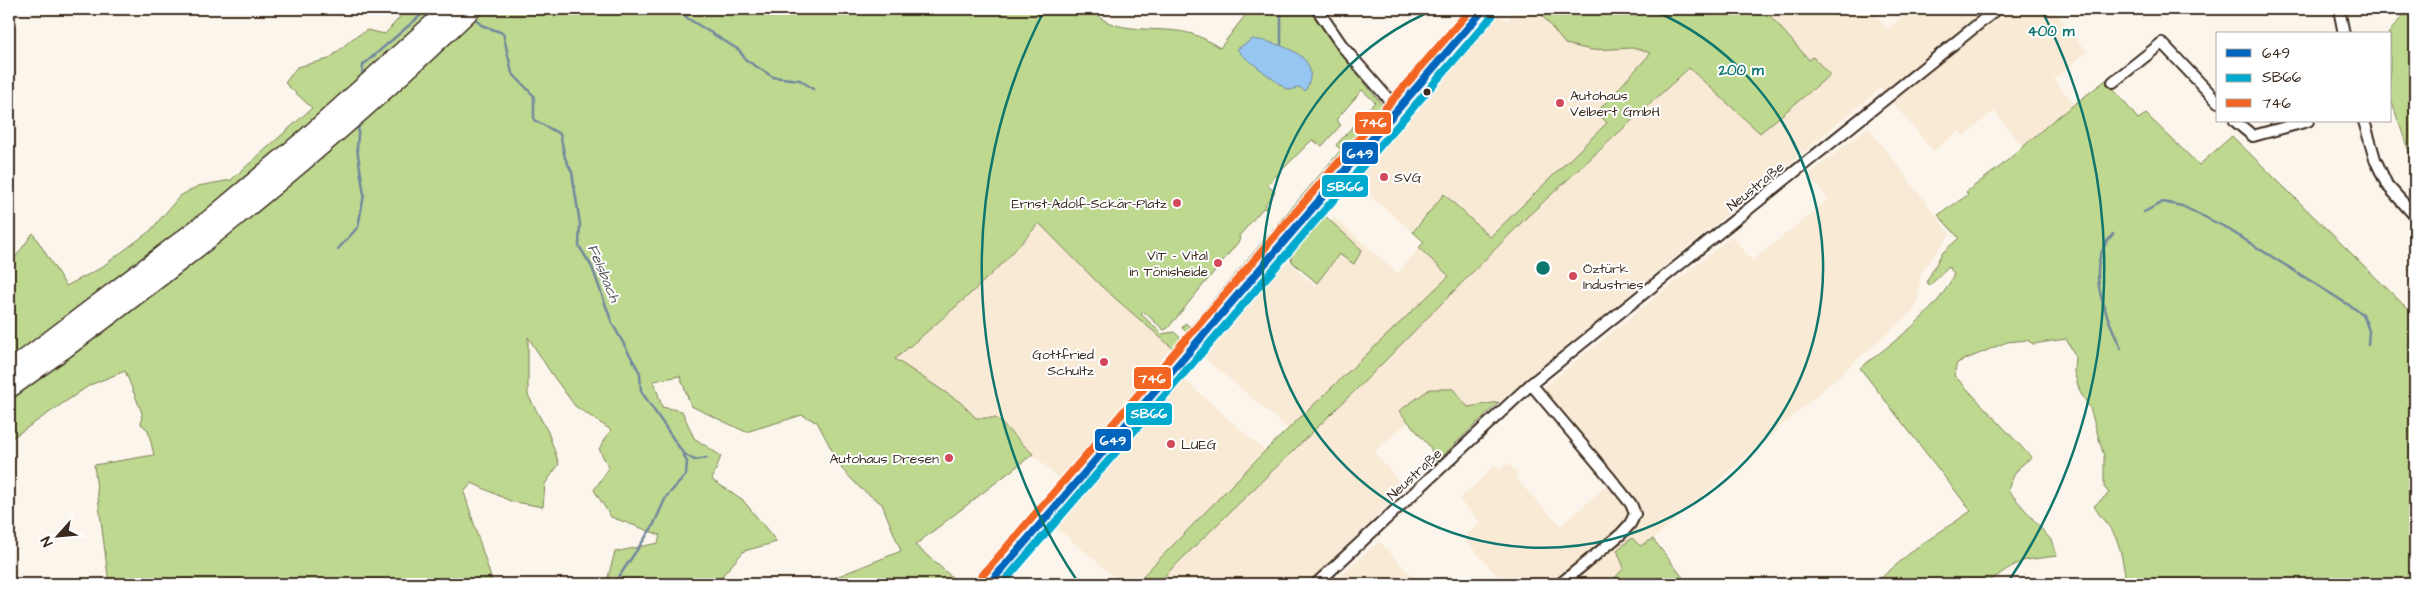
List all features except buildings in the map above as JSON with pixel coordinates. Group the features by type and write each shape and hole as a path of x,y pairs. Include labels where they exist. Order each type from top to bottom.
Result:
{"highway":[{"path":"9,371 216,225 306,138 449,9"},
{"path":"9,389 216,225 319,147 472,9"}],"main road":[{"path":"989,584 1484,9"}],"street":[{"path":"1316,9 1357,64 1398,110"},
{"name":"Neustraße","path":"1316,584 1531,384 1997,9"},
{"path":"2339,9 2344,32"},
{"path":"2113,82 2162,43 2216,100"},
{"path":"2236,122 2253,136 2304,122"},
{"path":"2364,122 2375,159 2387,184 2415,216"},
{"path":"1531,384 1611,479 1631,504 1635,514 1630,524 1621,534 1560,584"}],"shaded area":[{"path":"1517,9 1537,9 1591,50 1633,48 1652,53 1597,112 1608,123 1489,237 1445,194 1413,232 1370,196 1347,185 1496,12 1507,21"},
{"path":"1764,9 1870,9 1887,29 1912,9 2053,9 2087,52 2054,79 2075,105 2022,146 1994,111 1964,136 1959,131 1933,151 1881,88 1499,402 1468,407 1453,389 1399,411 1408,422 1374,452 1405,488 1308,584 1156,584 1368,378 1528,216 1689,68 1830,75 1814,57 1810,60 1803,53"},
{"path":"1868,127 1950,234 1921,273 1914,310 1653,539 1640,546 1617,550 1624,568 1609,584 1510,584 1502,575 1499,577 1463,538 1481,523 1459,500 1495,465 1500,471 1507,463 1518,473 1515,478 1561,526 1608,484 1533,396 1732,236 1752,261 1828,200 1808,175"},
{"path":"1333,217 1398,273 1419,248 1450,276 1288,429 1200,354 1284,257 1314,286 1339,254 1354,263 1343,232 1331,220"},
{"path":"1039,223 1101,286 1191,364 1180,376 1265,451 1135,584 1123,584 1053,525 1077,497 1033,454 914,545 894,359 982,283 1020,246"},
{"path":"1379,541 1419,584 1332,584"}],"green space":[{"path":"407,9 1091,9 1101,18 1112,24 1138,29 1179,31 1203,38 1220,48 1250,9 1308,9 1382,105 1359,130 1343,157 1190,335 1182,328 1185,323 1190,327 1341,150 1336,145 1375,102 1362,90 1336,120 1341,125 1322,146 1312,140 1267,185 1275,192 1265,205 1267,206 1265,209 1263,208 1239,236 1240,240 1168,328 1164,330 1144,312 1141,314 1162,334 1174,332 1185,342 1176,351 1101,286 1039,223 988,277 895,359 960,402 976,418 996,418 1033,454 915,545 960,584 839,584 836,577 901,551 882,504 860,488 842,469 817,422 802,415 746,432 691,406 680,376 654,381 662,407 682,411 694,438 721,456 712,480 742,499 777,542 744,551 715,584 606,584 615,552 658,543 660,535 611,517 594,490 609,468 599,449 611,430 575,406 528,337 528,395 548,432 559,464 545,484 543,507 510,501 472,483 464,492 493,584 109,584 94,465 154,455 148,430 141,424 142,413 125,371 90,385 9,440 9,266 33,233 66,286 99,269 150,231 180,196 198,186 231,180 312,108 285,83 297,67 329,59 352,39 367,30 385,34"},
{"path":"1537,9 1764,9 1809,60 1813,57 1830,75 1760,133 1689,68 1528,216 1368,378 1156,584 1135,584 1265,451 1449,276 1419,248 1424,242 1413,232 1444,194 1490,237 1607,123 1597,112 1651,53 1633,48 1591,50 1565,44"},
{"path":"2408,9 2415,9 2415,152 2410,155 2392,103 2392,32 2390,32"},
{"path":"2106,80 2138,119 2146,114 2199,165 2232,136 2415,316 2415,584 2127,584 2120,550 2115,537 2094,506 2109,493 2104,487 2104,456 2090,408 2080,392 2074,372 2075,355 2066,339 2033,344 2027,340 2007,342 1957,363 1954,375 2032,458 2017,471 2008,490 2051,540 2057,556 2025,560 2007,569 1986,584 1874,584 1916,548 1971,511 1860,368 1913,326 1926,314 1947,288 1954,274 1949,267 1929,286 1927,281 1942,253 1959,238 1938,215 1968,195 1966,192 2001,166 2050,123"},
{"path":"1323,214 1362,250 1354,264 1339,254 1317,283 1292,262 1291,257"},
{"path":"1430,389 1453,389 1468,407 1499,402 1436,462 1430,447 1399,411"},
{"path":"1632,538 1640,546 1653,539 1688,584 1609,584 1624,568 1617,550"}],"water":[{"path":"1253,39 1287,48 1305,60 1310,69 1310,79 1305,91 1299,87 1291,90 1286,89 1243,56 1237,49"}],"waterway":[{"path":"362,79 363,65 428,9"},
{"path":"680,9 687,18 739,50 746,60 773,77 800,80 813,89"},
{"path":"1281,9 1281,44"},
{"name":"Felsbach","path":"473,15 481,25 503,33 512,73 534,96 534,120 560,134 565,158 572,172 580,224 579,246 592,267 612,323 640,373 641,391 683,453 694,460 707,458"},
{"path":"338,249 358,227 364,195 357,148 359,122"},
{"path":"2144,212 2163,202 2182,206 2223,226 2363,314 2369,331 2368,345"},
{"path":"2113,234 2104,247 2099,261 2098,276 2104,306 2121,349"},
{"name":"Felsbach","path":"614,584 653,526 666,497 686,475 687,462 683,454"}],"transit line":[{"name":"746","path":"981,577 1471,9"},
{"name":"649","path":"989,584 1484,9"},
{"name":"SB66","path":"1002,584 1492,16"}],"place":[{"name":"Autohaus Velbert GmbH","path":"1560,103"},
{"name":"SVG","path":"1384,177"},
{"name":"Ernst-Adolf-Sckär-Platz","path":"1177,203"},
{"name":"ViT - Vital in Tönisheide","path":"1218,263"},
{"name":"Öztürk Industries","path":"1573,276"},
{"name":"Gottfried Schultz","path":"1104,362"},
{"name":"LUEG","path":"1171,444"},
{"name":"Autohaus Dresen","path":"949,458"}]}
